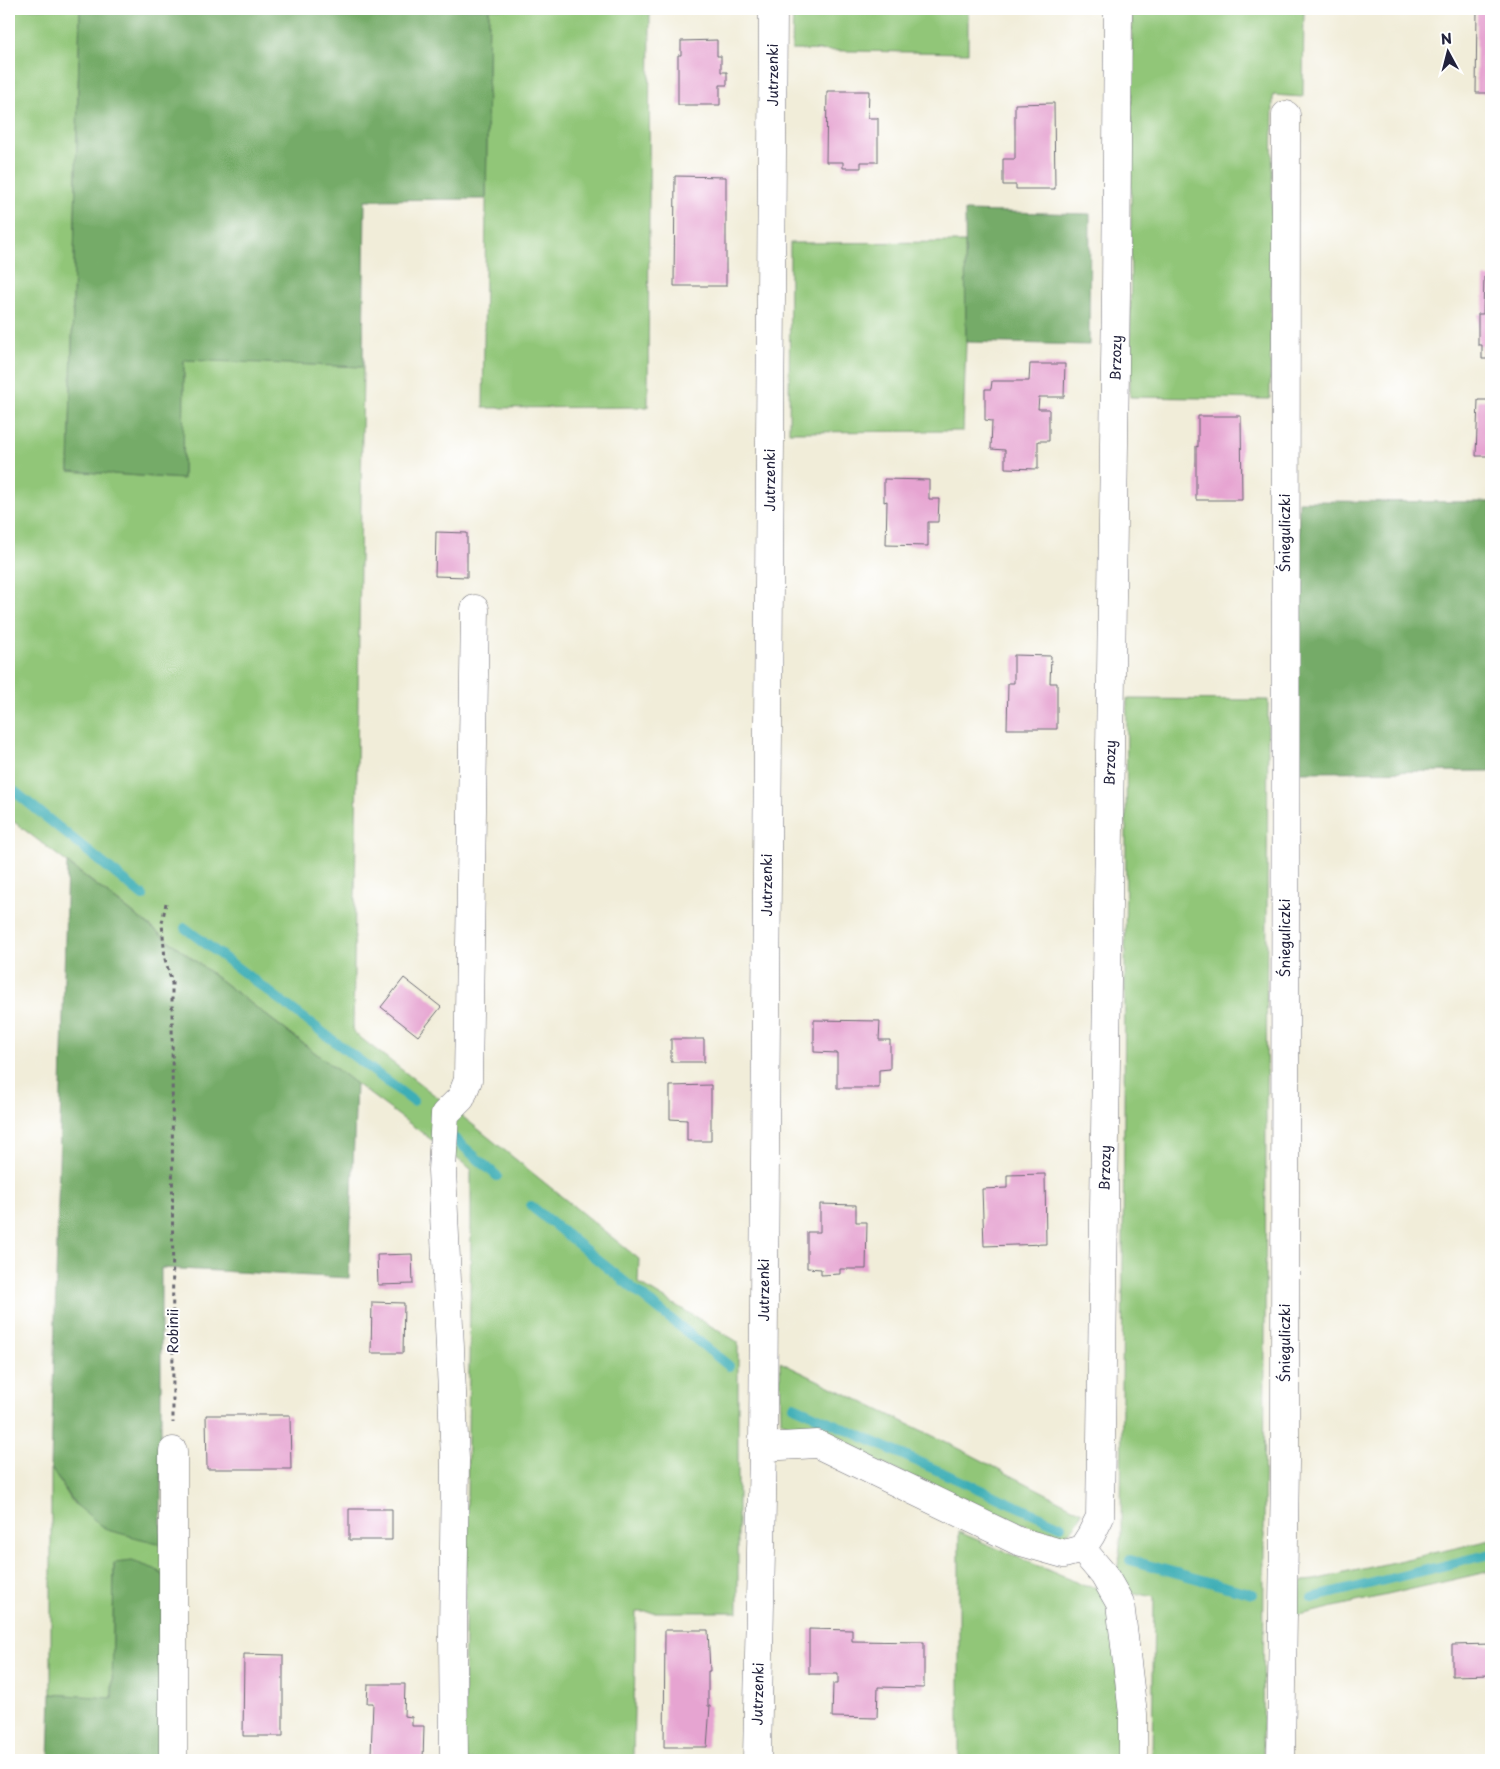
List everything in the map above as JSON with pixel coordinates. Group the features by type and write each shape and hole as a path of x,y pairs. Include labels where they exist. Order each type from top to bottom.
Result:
{"street":[{"name":"Jutrzenki","path":"757,1760 762,1447 773,9"},
{"name":"Brzozy","path":"1082,1549 1100,1517 1118,9"},
{"name":"Śnieguliczki","path":"1281,1760 1285,1464 1286,116"},
{"path":"454,1760 455,1459 442,1170 445,1114 462,1098 468,1080 475,609"},
{"path":"762,1447 817,1444 1018,1541 1064,1554 1082,1549 1104,1575 1120,1603 1133,1714 1133,1760"},
{"path":"173,1451 173,1760"}],"path":[{"name":"Robinii","path":"166,902 162,923 166,959 172,983 173,1451"}],"green space":[{"path":"9,9 80,9 69,471 183,479 184,359 363,367 353,1032 472,1124 639,1259 638,1283 738,1342 738,1612 636,1612 633,1760 463,1760 471,1169 356,1084 9,818"},
{"path":"80,9 489,9 486,199 365,200 363,367 184,360 183,479 69,471"},
{"path":"489,9 650,9 648,407 483,408"},
{"path":"793,9 968,9 968,53 792,50"},
{"path":"1132,9 1304,9 1303,97 1273,95 1270,399 1130,397"},
{"path":"965,211 1090,214 1089,345 966,342"},
{"path":"965,242 966,342 963,431 789,432 790,243"},
{"path":"1299,501 1491,502 1491,771 1296,772"},
{"path":"1127,699 1268,700 1263,1760 1152,1760 1154,1597 1116,1589 1121,1533"},
{"path":"67,863 356,1084 349,1278 161,1268 161,1544 107,1530 75,1504 51,1468"},
{"path":"780,1362 960,1449 1082,1512 1077,1523 1063,1535 1051,1536 781,1421"},
{"path":"51,1468 74,1504 161,1544 167,1578 114,1563 112,1699 51,1694"},
{"path":"959,1532 1085,1586 1103,1588 1117,1641 1126,1760 959,1760"},
{"path":"1491,1540 1491,1571 1295,1616 1293,1582 1314,1580"},
{"path":"132,1561 155,1569 167,1578 166,1760 49,1760 51,1694 112,1698 114,1563"}],"building":[{"path":"1477,9 1491,9 1491,93 1476,93"},
{"path":"717,40 717,56 721,56 721,72 727,72 727,85 720,85 720,105 678,105 678,55 681,55 681,41"},
{"path":"827,91 869,91 868,118 878,118 878,162 861,162 861,168 843,168 843,162 826,162"},
{"path":"1054,103 1055,189 1016,189 1016,185 1003,185 1003,159 1015,159 1015,104"},
{"path":"675,176 726,177 726,286 674,286"},
{"path":"1484,277 1491,277 1491,359 1482,359 1482,345 1478,345 1478,314 1483,314"},
{"path":"1030,364 1065,364 1064,397 1039,397 1038,409 1049,409 1049,441 1038,441 1038,469 1005,468 1005,450 991,449 992,421 985,420 985,389 991,389 992,381 1029,381"},
{"path":"1478,400 1491,400 1491,456 1476,456"},
{"path":"1198,416 1241,416 1242,500 1196,500"},
{"path":"884,479 929,480 929,499 939,499 938,522 928,522 928,546 886,545 887,501 884,502"},
{"path":"436,532 467,533 467,577 435,576"},
{"path":"1014,655 1051,656 1050,683 1057,683 1057,729 1007,729 1008,683 1014,683"},
{"path":"404,978 441,1007 418,1036 381,1007"},
{"path":"814,1020 880,1021 879,1040 890,1040 890,1069 879,1070 879,1088 837,1088 837,1053 814,1052"},
{"path":"671,1039 704,1039 704,1062 671,1062"},
{"path":"711,1085 711,1141 687,1141 687,1120 670,1119 670,1086"},
{"path":"1045,1174 1046,1244 984,1246 982,1189 1007,1188 1007,1175"},
{"path":"820,1204 856,1205 856,1222 867,1222 866,1269 840,1269 840,1274 821,1275 821,1269 807,1268 807,1232 820,1232"},
{"path":"412,1254 413,1284 378,1285 377,1255"},
{"path":"372,1302 404,1303 403,1353 371,1353"},
{"path":"206,1415 290,1415 291,1469 207,1469"},
{"path":"349,1509 392,1509 392,1540 349,1540"},
{"path":"809,1629 852,1630 852,1641 924,1642 924,1688 878,1687 877,1718 832,1717 833,1684 838,1684 838,1674 809,1674"},
{"path":"665,1630 708,1630 710,1671 708,1671 708,1706 710,1706 707,1747 664,1747"},
{"path":"1491,1644 1491,1675 1452,1676 1452,1645"},
{"path":"244,1654 283,1655 283,1736 243,1736"},
{"path":"368,1684 405,1684 404,1716 412,1717 412,1726 424,1726 423,1760 366,1760 366,1754 371,1754 373,1703 367,1703"}],"waterway":[{"path":"9,787 143,896"},
{"path":"185,928 413,1101"},
{"path":"455,1139 497,1176"},
{"path":"531,1206 729,1366"},
{"path":"794,1406 1061,1526"},
{"path":"1312,1598 1491,1554"},
{"path":"1130,1560 1252,1594"}]}
